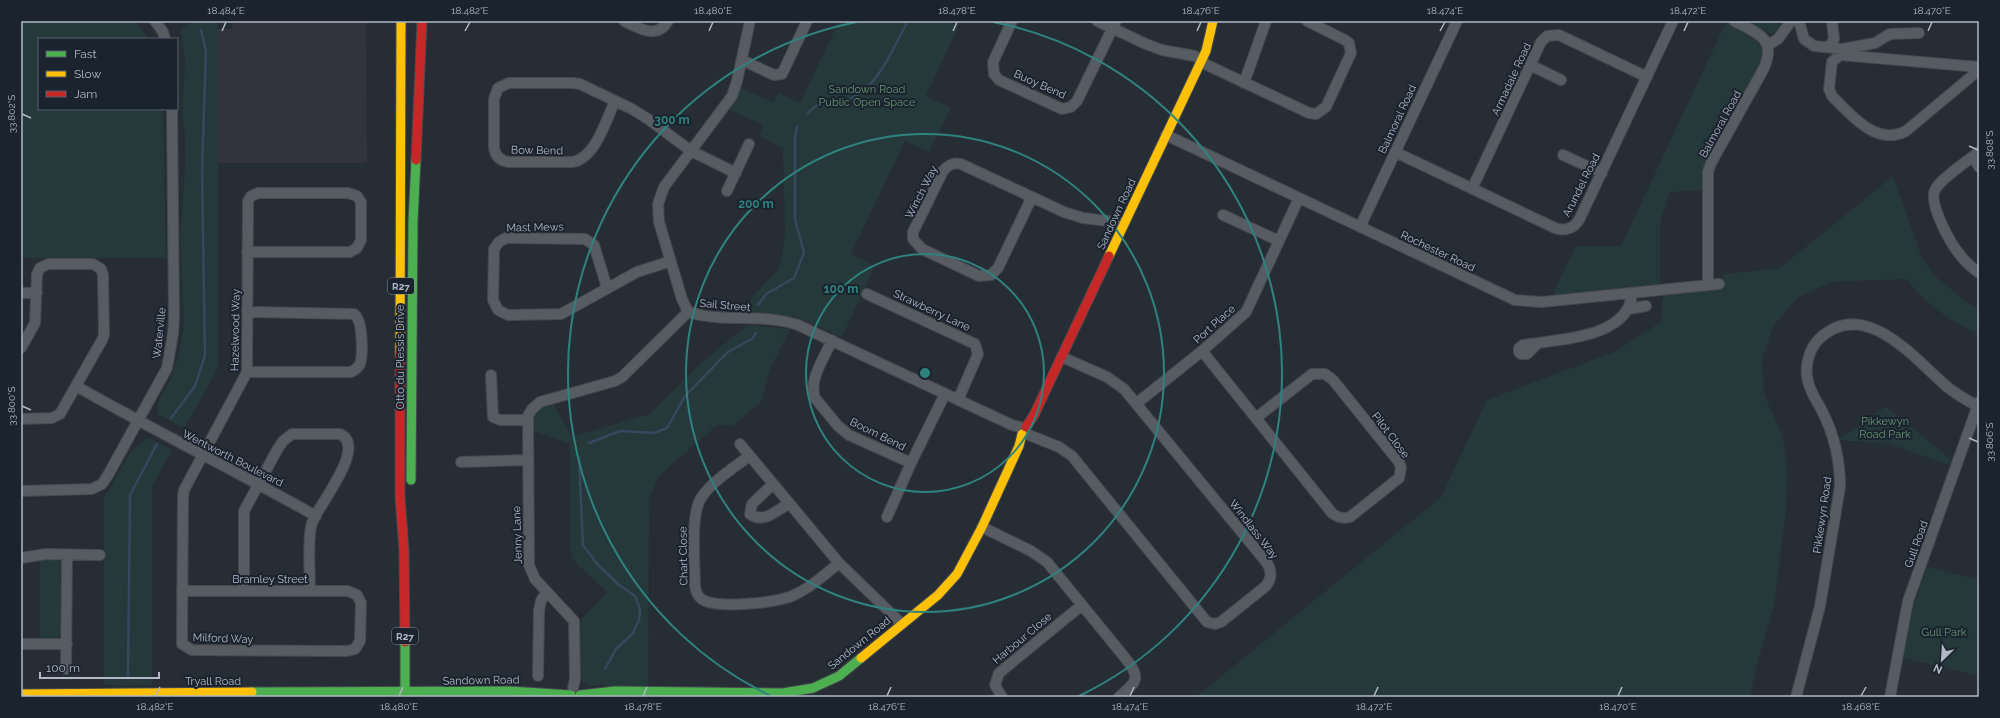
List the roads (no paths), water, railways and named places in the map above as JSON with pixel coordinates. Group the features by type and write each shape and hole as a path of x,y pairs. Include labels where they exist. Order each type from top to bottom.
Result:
{"street":[{"path":"154,21 164,35"},
{"name":"Otto du Plessis Drive","path":"402,21 400,497 404,550 405,694"},
{"name":"Otto du Plessis Drive","path":"410,490 412,221 422,21"},
{"path":"624,21 638,28 654,32 662,29 668,21"},
{"name":"Sail Street","path":"750,21 737,81 732,96 664,187 658,204 659,222 688,312 710,317 793,323 1012,424 1026,432"},
{"path":"742,60 774,76 782,74 807,21"},
{"name":"Buoy Bend","path":"1012,21 993,62 994,74 1000,80 1062,109 1071,107 1076,101 1115,25"},
{"path":"1097,21 1115,25 1146,44 1162,50 1195,56 1207,65 1244,83 1309,114 1316,114 1324,110 1349,59 1350,48 1342,38 1307,21"},
{"name":"Sandown Road","path":"405,694 424,692 533,691 558,693 576,691 680,694 806,693 839,676 902,624 950,583 964,564 1201,61 1209,41 1213,21"},
{"path":"1244,83 1266,21"},
{"name":"Balmoral Road","path":"1360,227 1457,21"},
{"name":"Arundel Road","path":"1395,152 1555,228 1566,230 1573,227 1578,222 1602,173 1673,21"},
{"path":"1734,21 1764,37 1768,45 1778,40 1791,21"},
{"path":"1799,21 1806,42 1814,46 1843,48 1860,46 1875,43 1890,34 1919,33"},
{"path":"1829,47 1834,39 1832,21"},
{"name":"Armadale Road","path":"1472,189 1530,65 1543,40 1548,36 1555,34 1647,77"},
{"name":"Balmoral Road","path":"1708,285 1708,172 1711,163 1765,66 1769,53 1768,45"},
{"path":"1845,55 1979,69 1906,131 1888,136 1871,131 1832,96 1829,89 1831,64 1837,56 1845,55"},
{"path":"1530,65 1561,80"},
{"name":"Bow Bend","path":"615,101 592,150 582,160 573,162 509,162 501,160 496,154 494,147 494,99 496,92 502,85 509,83 577,84 615,101 648,119 691,152 736,173"},
{"name":"Waterville","path":"21,491 38,489 92,489 99,486 138,421 167,368 173,334 174,268 172,110"},
{"name":"Rochester Road","path":"1166,136 1515,300 1536,302 1719,284"},
{"path":"727,192 749,144"},
{"path":"1979,167 1976,154 1936,186 1933,192 1933,200 1949,240 1961,258 1979,273"},
{"path":"1563,155 1602,173"},
{"name":"Winch Way","path":"1032,198 998,268 991,275 983,277 973,274 922,249 913,239 913,232 943,170 952,163 961,164 1064,212 1083,218 1124,223"},
{"name":"Hazelwood Way","path":"204,454 247,372 248,312 247,252 247,203 251,196 258,193 352,194 357,196 361,202 361,240 357,248 350,252 247,252"},
{"name":"Port Place","path":"1137,403 1202,351 1246,312 1299,198"},
{"path":"1223,215 1279,241"},
{"name":"Mast Mews","path":"607,288 595,248 588,240 506,238 499,242 494,249 494,300 498,310 504,314 561,314 637,272 671,261"},
{"path":"21,348 35,323 37,293 36,274 40,268 45,265 93,264 98,267 102,272 103,337 62,412 52,418 21,419"},
{"path":"21,293 37,293"},
{"path":"1538,343 1573,338 1605,329 1615,324 1629,309 1632,293"},
{"name":"Strawberry Lane","path":"867,294 975,344 978,354 958,400"},
{"path":"1629,309 1646,306"},
{"path":"247,372 351,372 356,370 361,362 361,324 354,314 248,312"},
{"path":"491,375 493,417 500,420 528,420 532,409 540,402 622,378 688,312"},
{"name":"Pikkewyn Road","path":"1796,697 1820,606 1840,487 1840,469 1836,445 1831,428 1810,389 1807,380 1807,363 1813,347 1822,336 1840,327 1855,324 1870,326 1887,335 1948,388 1978,405"},
{"name":"Boom Bend","path":"832,340 814,381 813,392 815,398 838,426 849,435 911,463"},
{"name":"Pilot Close","path":"1202,351 1256,418 1336,516 1345,518 1350,517 1399,478 1401,468 1399,462 1333,380 1325,374 1312,374 1256,418"},
{"name":"Windlass Way","path":"1026,432 1059,447 1072,456 1205,620 1212,623 1221,622 1266,586 1272,574 1270,568 1137,403 1116,382 1062,357"},
{"name":"Wentworth Boulevard","path":"76,386 183,446 204,454 316,516"},
{"name":"Boom Bend","path":"887,517 911,463 945,394"},
{"name":"Gull Road","path":"1890,697 1908,601 1978,405"},
{"name":"Jenny Lane","path":"528,420 528,560 532,575 574,621 576,691"},
{"path":"244,590 244,511 277,450 287,437 300,434 342,435 348,442 348,459 316,516 311,530 310,591"},
{"path":"740,444 772,485 839,563 902,624"},
{"name":"Milford Way","path":"204,454 183,497 182,644 192,650 352,651 358,647 360,642 361,603 358,595"},
{"name":"Chart Close","path":"749,456 710,488 697,505 695,517 695,586 698,596 703,600 714,603 757,603 776,601 795,595 806,589 839,563"},
{"path":"461,462 528,460"},
{"path":"772,485 752,504 750,514 754,517 763,518 788,504"},
{"name":"Otto du Plessis Drive","path":"404,550 410,505"},
{"path":"982,527 1041,556 1082,605 1135,671 1136,678 1134,684 1119,697"},
{"path":"21,558 46,554 100,555"},
{"path":"66,669 68,555"},
{"name":"Bramley Street","path":"182,591 348,591 358,595"},
{"path":"538,676 539,610 541,601 546,592"},
{"name":"Harbour Close","path":"1002,697 995,685 999,673 1082,605"},
{"path":"21,644 67,644"},
{"name":"Tryall Road","path":"21,694 405,694"}],"waterway":[{"path":"808,113 813,108 823,103 843,102 848,100 869,86 884,66 908,21"},
{"path":"171,418 195,386 205,355 202,171 206,51 201,30"},
{"path":"758,305 766,294 794,278 804,253 795,219 795,137 797,127"},
{"path":"589,443 620,431 654,433 667,428 685,396 728,352 752,339 756,333"},
{"path":"128,676 130,495 157,444"},
{"path":"579,457 583,545 598,565 619,585 635,596 640,609 639,620 633,633 616,649 605,669"}],"park label":[{"name":"Sandown Road Public Open Space","path":"867,95"},
{"name":"Pikkewyn Road Park","path":"1885,427"},
{"name":"Gull Park","path":"1944,632"}]}
